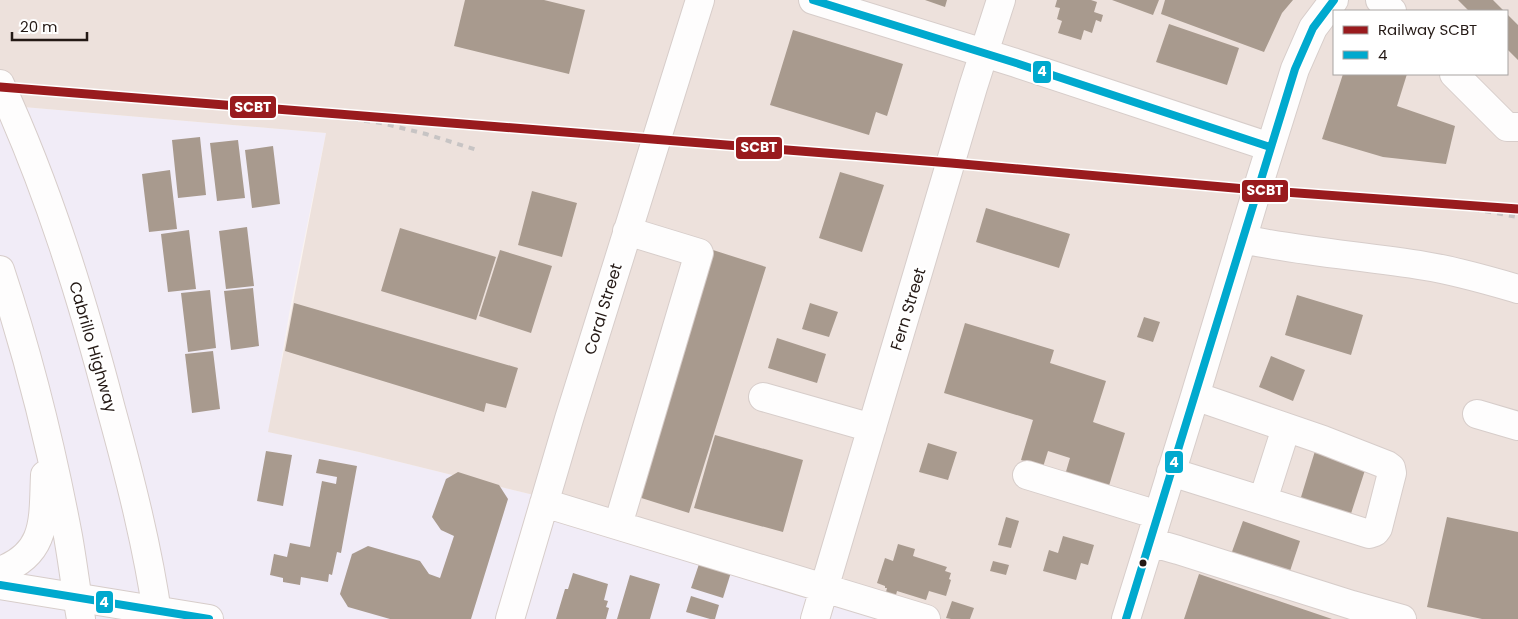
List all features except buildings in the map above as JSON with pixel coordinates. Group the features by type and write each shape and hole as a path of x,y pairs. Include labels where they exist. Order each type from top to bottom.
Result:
{"main road":[{"name":"Coral Street","path":"510,619 627,231 700,0"},
{"path":"813,0 984,53 1270,147"},
{"name":"Fern Street","path":"815,619 1001,0"},
{"path":"1126,619 1295,69 1313,28 1334,0"},
{"path":"1380,0 1391,10"},
{"path":"1455,75 1507,127 1518,127"},
{"name":"Cabrillo Highway","path":"0,84 42,186 90,333 132,490 152,578 158,614"},
{"path":"618,526 699,254 627,231"},
{"path":"1242,239 1273,246 1426,266 1474,276 1518,289"},
{"path":"0,270 46,433 68,538 79,609"},
{"path":"1171,472 1369,534 1375,532 1378,528 1392,473 1391,468 1387,465 1195,396"},
{"path":"763,398 872,428"},
{"path":"1477,414 1518,426"},
{"path":"1263,500 1286,428"},
{"path":"0,571 27,555 39,537 43,512 46,433"},
{"path":"1027,475 1158,515"},
{"path":"544,503 926,619"},
{"path":"1150,542 1402,619"},
{"path":"0,585 79,609 209,619"}],"shaded area":[{"path":"0,0 1518,0 1518,619 909,619 542,497 359,452 268,432 326,133 0,105"},
{"path":"0,105 326,133 290,309 269,432 542,497 909,619 0,619"}],"railway":[{"path":"281,109 381,123 426,134 477,150"},
{"path":"1438,203 1518,217"}],"rail line":[{"name":"SCBT","path":"0,87 951,163 1257,190 1518,209"}],"transit line":[{"name":"4","path":"813,0 1016,63 1270,147"},
{"name":"4","path":"1126,619 1295,69 1313,28 1334,0"},
{"name":"4","path":"0,585 209,619"}]}
